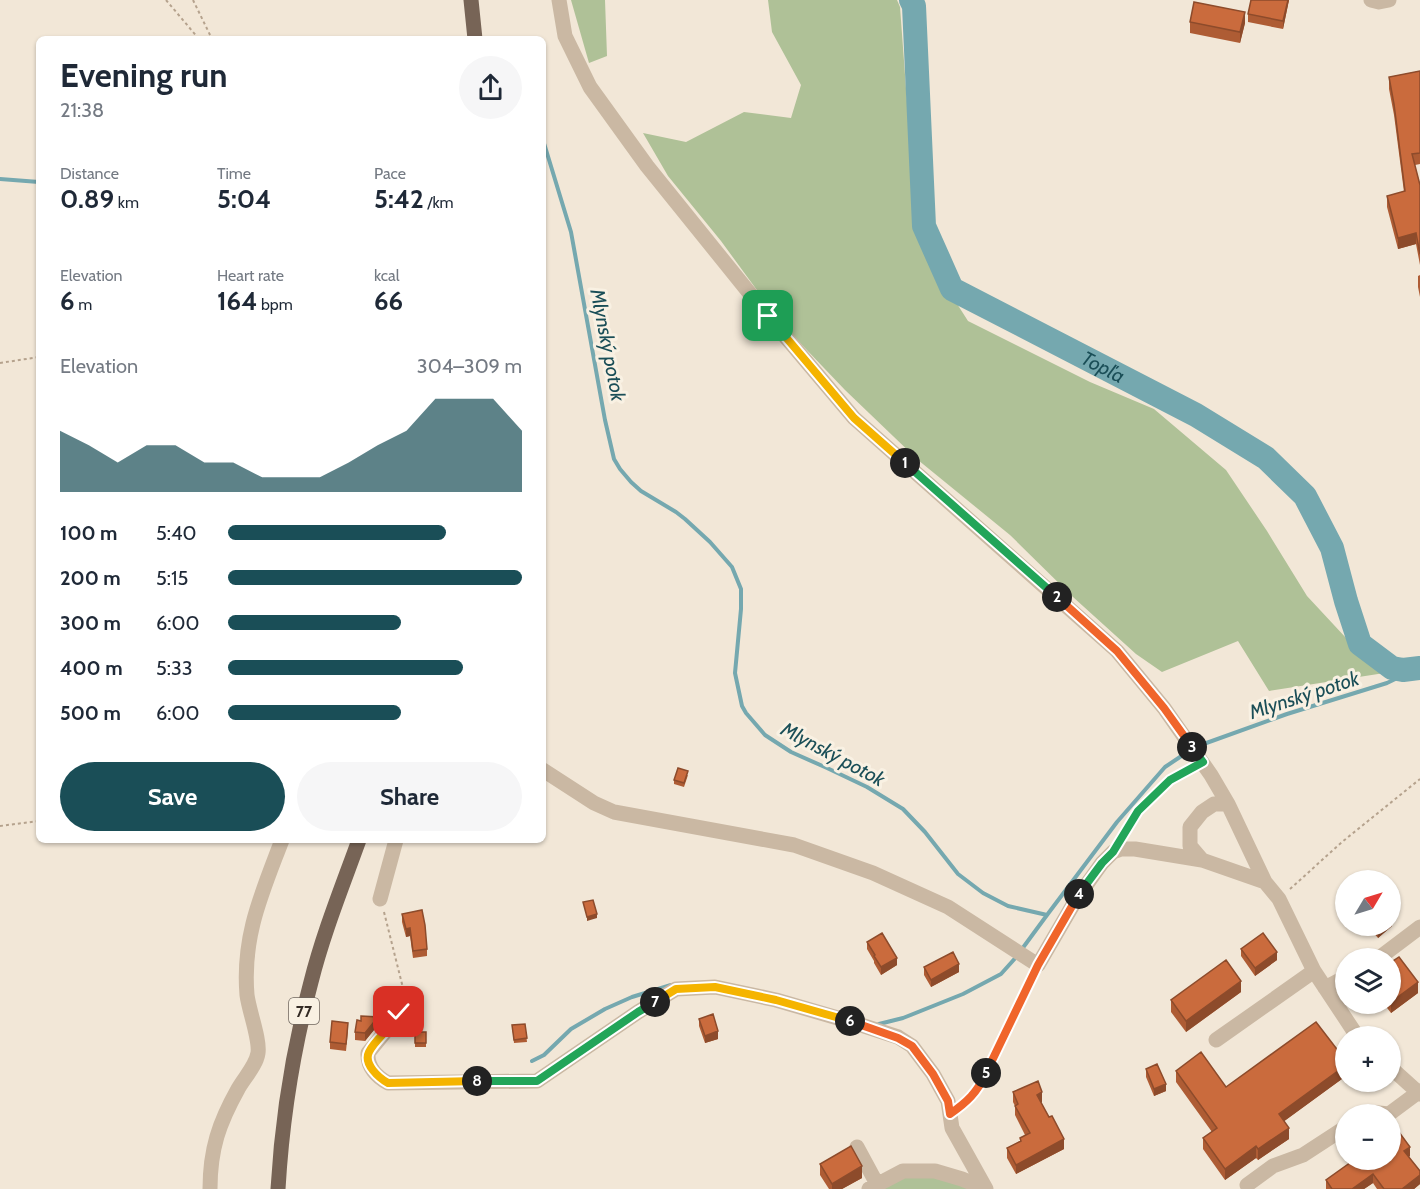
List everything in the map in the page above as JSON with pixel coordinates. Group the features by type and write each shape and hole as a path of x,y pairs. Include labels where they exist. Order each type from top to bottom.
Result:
{"main road":[{"path":"471,0 475,36"},
{"name":"77","path":"278,1189 280,1147 287,1095 311,980 358,843"}],"street":[{"path":"559,0 565,36 590,87 647,166 854,418 1117,651 1164,708 1197,753 1228,804 1265,882 1279,899 1314,971 1350,1026"},
{"path":"1371,0 1379,2 1389,0"},
{"path":"546,770 594,803 614,812 794,845 873,873 948,907 1032,961 1102,863 1113,852 1135,849 1202,860 1265,882"},
{"path":"1202,860 1190,846 1190,828 1202,812 1214,804 1228,804"},
{"path":"210,1189 210,1173 218,1129 255,1062 258,1052 247,994 248,951 259,901 281,843"},
{"path":"380,899 395,843"},
{"path":"1392,948 1420,927"},
{"path":"1216,1040 1314,971"},
{"path":"1325,988 1335,983"},
{"path":"399,1012 368,1053 372,1069 388,1083 537,1081 676,989 715,987 776,1000 855,1023 898,1038 912,1046 933,1074 948,1101 952,1128 986,1189"},
{"path":"1401,1077 1420,1093 1401,1106"},
{"path":"1247,1185 1273,1166 1303,1155 1335,1134"},
{"path":"857,1147 873,1187 903,1171 935,1171 986,1189"}],"path":[{"path":"166,0 197,36"},
{"path":"193,0 211,36"},
{"path":"0,363 36,357"},
{"path":"1113,852 1138,811 1197,753"},
{"path":"1279,899 1342,842 1420,779"},
{"path":"0,826 36,821"},
{"path":"380,899 407,1001 399,1012"},
{"path":"950,1114 968,1101 981,1085 1032,961"}],"green space":[{"path":"571,0 605,0 607,56 589,63"},
{"path":"768,0 897,0 900,7 911,156 931,263 968,321 1090,382 1154,409 1226,470 1307,596 1360,653 1391,672 1269,691 1238,641 1162,672 1136,654 1073,597 1010,535 918,460 845,390 781,323 721,241 668,176 643,133 686,142 744,112 791,118 801,85 772,32"},
{"path":"903,1171 986,1189 869,1189"}],"building":[{"path":"1251,0 1288,0 1283,21 1248,14"},
{"path":"1194,2 1245,12 1240,32 1190,22"},
{"path":"1420,71 1420,153 1412,154 1420,185 1420,254 1416,233 1398,238 1387,196 1405,191 1389,77"},
{"path":"678,768 688,771 684,783 674,780"},
{"path":"593,900 597,914 587,917 583,902"},
{"path":"422,910 427,949 413,951 410,928 406,929 402,914"},
{"path":"882,933 897,958 881,967 867,942"},
{"path":"1263,933 1277,952 1255,968 1241,949"},
{"path":"953,952 959,964 931,980 924,967"},
{"path":"1226,960 1241,981 1186,1021 1171,1000"},
{"path":"1401,960 1418,982 1401,995"},
{"path":"713,1014 718,1031 705,1036 699,1019"},
{"path":"361,1016 378,1017 365,1033 355,1032 357,1020 361,1021"},
{"path":"332,1021 348,1023 346,1044 330,1042"},
{"path":"1316,1022 1335,1047 1335,1073 1279,1114 1289,1128 1258,1149 1256,1146 1225,1169 1203,1138 1217,1128 1176,1071 1201,1052 1226,1087"},
{"path":"525,1024 527,1038 514,1040 512,1025"},
{"path":"415,1032 426,1032 426,1043 415,1043"},
{"path":"1157,1064 1166,1084 1154,1089 1146,1069"},
{"path":"1038,1081 1042,1092 1037,1095 1049,1117 1052,1116 1064,1139 1016,1165 1007,1148 1030,1133 1015,1106 1018,1104 1013,1092"},
{"path":"1401,1135 1410,1147 1404,1151 1420,1171 1420,1175 1402,1189 1384,1189 1373,1174 1352,1189 1332,1189 1326,1180 1340,1170 1401,1170"},
{"path":"851,1146 862,1166 832,1184 820,1164"}],"waterway":[{"name":"Topľa","path":"911,0 914,6 924,226 952,289 1196,415 1266,458 1305,496 1332,548 1360,644 1392,668 1403,670 1420,668"},
{"name":"Mlynský potok","path":"546,150 571,232 614,459 631,482 685,519 732,567 741,589 735,673 742,706 765,735 791,752 867,787 903,809 925,832 958,874 983,893 1008,906 1047,915 1117,822 1165,767 1183,755"},
{"name":"Mlynský potok","path":"0,179 36,182"},
{"name":"Mlynský potok","path":"1198,746 1287,714 1387,683 1418,668"},
{"path":"1022,949 1047,915"},
{"path":"879,1024 903,1018 963,994 1001,974 1018,955"},
{"path":"532,1061 544,1055 571,1029 605,1009 632,997 671,985"}],"route":[{"path":"399,1012 368,1053 372,1069 388,1083 537,1081 594,1041 676,989 715,987 776,1000 898,1038 912,1046 933,1074 948,1101 950,1114 968,1101 981,1085 1038,965 1077,898 1102,863 1113,852 1138,811 1170,780 1203,762 1164,708 1117,651 854,418 768,316"}]}
